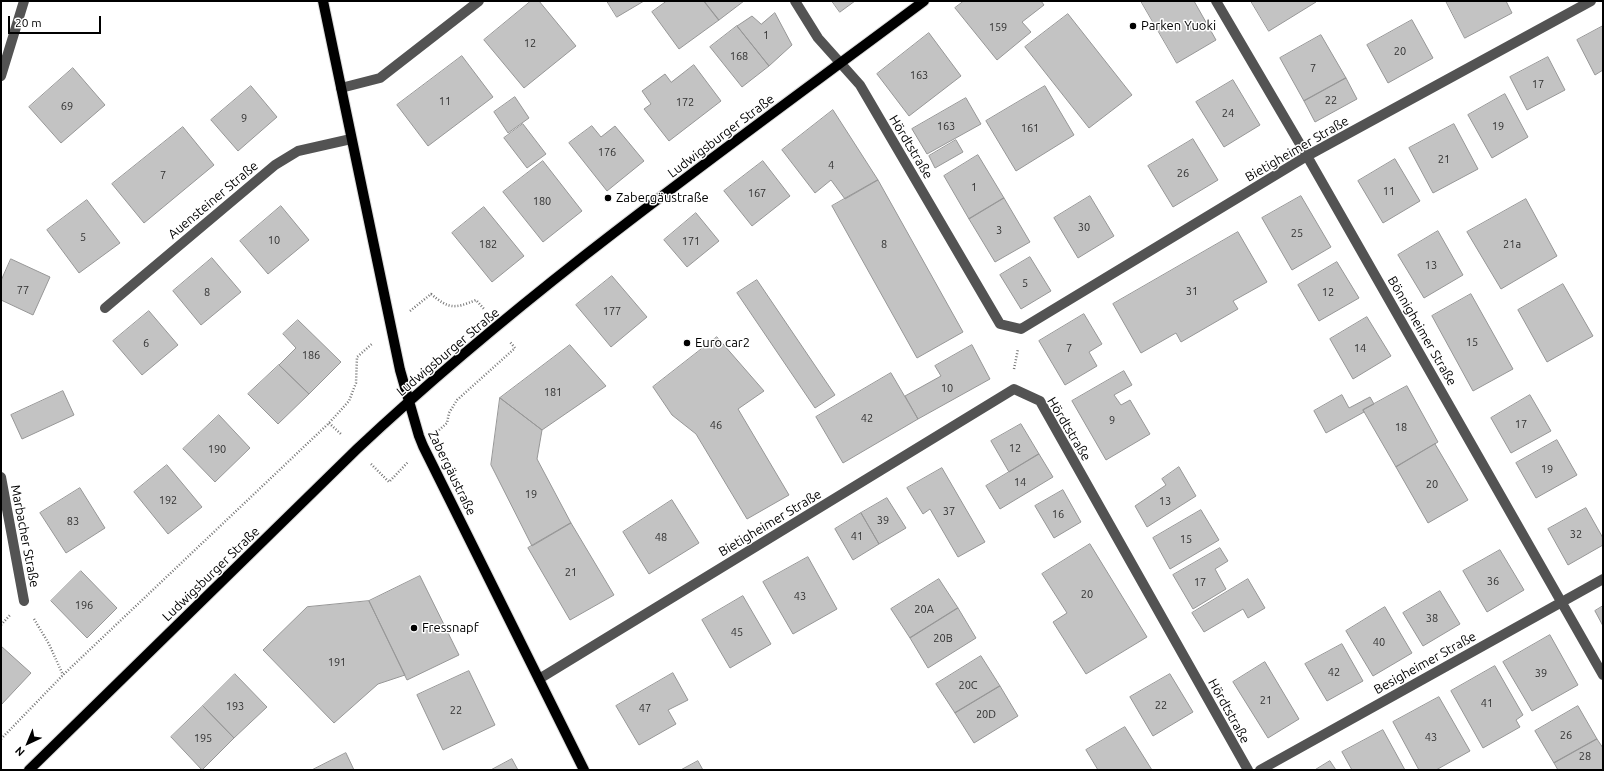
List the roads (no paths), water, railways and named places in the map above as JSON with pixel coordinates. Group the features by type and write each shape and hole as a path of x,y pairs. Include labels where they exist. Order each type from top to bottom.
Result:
{"main road":[{"name":"Zabergäustraße","path":"323,1 392,335 408,401 423,446 584,770"},
{"name":"Ludwigsburger Straße","path":"29,770 408,401 620,228 924,1"}],"street":[{"path":"1,76 24,1"},
{"path":"341,88 380,78 479,1"},
{"name":"Hördtstraße","path":"795,1 818,38 860,85 1000,324 1021,328"},
{"name":"Bönnigheimer Straße","path":"1216,1 1307,156 1603,674"},
{"name":"Bietigheimer Straße","path":"1021,328 1307,156 1591,1"},
{"name":"Auensteiner Straße","path":"105,308 275,165 298,151 351,139"},
{"name":"Hördtstraße","path":"1014,389 1040,401 1248,770"},
{"name":"Bietigheimer Straße","path":"539,679 1014,389"},
{"name":"Marbacher Straße","path":"1,477 24,601"},
{"name":"Besigheimer Straße","path":"1260,770 1603,579"}],"place":[{"name":"Parken Yuoki","path":"1133,26"},
{"name":"Zabergäustraße","path":"608,198"},
{"name":"Euro car2","path":"687,343"},
{"name":"Fressnapf","path":"414,628"}]}
